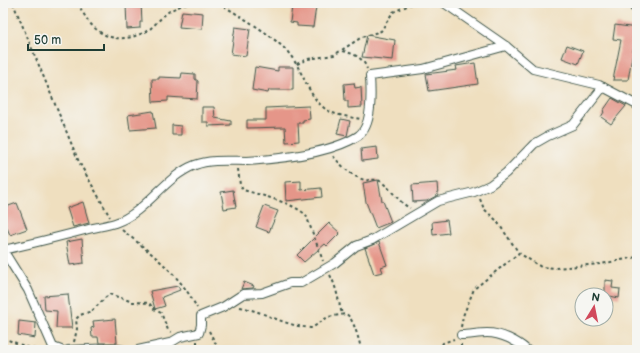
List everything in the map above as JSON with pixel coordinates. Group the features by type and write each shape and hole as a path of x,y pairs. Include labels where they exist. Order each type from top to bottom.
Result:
{"street":[{"path":"444,3 506,46 533,69 603,87 637,105"},
{"path":"61,350 53,346 28,290 3,250 114,224 141,208 170,181 196,165 223,160 296,156 344,143 359,135 366,129 368,121 370,76 422,69 506,46"},
{"path":"138,350 170,343 180,336 198,332 201,325 201,316 223,307 243,294 252,295 257,292 275,289 290,282 301,283 327,268 356,246 372,240 438,201 474,192 490,185 506,173 534,144 573,125 603,87"},
{"path":"461,335 472,336 487,333 510,338 528,350"},
{"path":"71,350 112,348 124,350"}],"path":[{"path":"13,3 79,162 114,224 165,264 190,294 219,350"},
{"path":"78,3 85,16 96,30 104,36 120,40 136,36 151,28 161,17 177,7 193,3"},
{"path":"219,3 268,35 284,48 297,64 308,89 320,106 332,113 368,121"},
{"path":"297,64 308,59 334,55 362,37 381,31 393,12 414,3"},
{"path":"628,3 637,22"},
{"path":"342,51 353,54 364,61 370,76"},
{"path":"319,150 332,155 345,170 361,179 379,180 405,206 420,212"},
{"path":"236,160 240,185 243,190 285,204 306,214 317,248 339,295 338,305 342,314"},
{"path":"474,192 484,209 496,220 520,253 541,267 555,268 601,264 637,257"},
{"path":"439,350 443,343 461,337 463,316 474,289 520,253"},
{"path":"71,350 77,329 76,319 80,315 92,311 109,294 134,302 149,304 161,313 168,330 173,334 174,340 188,350"},
{"path":"238,307 266,314 290,325 312,328 328,317 342,314 349,315 358,336 361,350"},
{"path":"3,338 29,348 41,350"},
{"path":"24,350 29,348"}],"building":[{"path":"141,3 142,22 140,22 140,28 127,29 126,4"},
{"path":"292,6 316,7 313,27 297,26 297,23 290,22"},
{"path":"182,11 203,13 202,29 179,27"},
{"path":"615,25 637,28 628,80 613,80 621,40 613,39"},
{"path":"235,27 250,29 246,56 231,54"},
{"path":"367,35 395,40 393,60 362,57"},
{"path":"567,45 583,51 578,64 562,58"},
{"path":"475,63 478,84 429,91 426,74 457,70 456,66"},
{"path":"255,67 278,71 278,67 293,67 293,90 269,90 268,93 252,90"},
{"path":"182,73 195,74 195,79 198,81 197,99 168,97 168,101 153,102 152,79 159,79 159,77 181,78"},
{"path":"354,83 355,88 361,87 362,107 348,108 348,101 345,101 344,84"},
{"path":"612,98 626,106 611,124 601,117 604,112 603,111"},
{"path":"309,106 310,119 303,120 303,123 298,123 299,141 286,142 285,127 247,128 247,120 266,120 266,108"},
{"path":"202,107 214,107 215,118 231,121 231,125 208,126 208,122 202,122"},
{"path":"153,111 156,128 130,130 128,115"},
{"path":"341,119 350,121 347,136 337,134"},
{"path":"172,125 181,126 181,135 172,135"},
{"path":"377,147 378,159 362,161 361,149"},
{"path":"378,180 382,201 391,222 376,228 366,202 363,183"},
{"path":"301,181 301,190 321,188 322,197 286,201 285,182"},
{"path":"437,183 438,195 427,201 413,202 412,185"},
{"path":"233,190 236,207 224,209 221,192"},
{"path":"83,202 89,223 73,227 67,208"},
{"path":"17,203 27,229 10,235 3,218 3,208"},
{"path":"264,206 278,211 269,232 256,227"},
{"path":"447,220 449,233 433,235 432,222"},
{"path":"329,223 340,233 327,246 325,244 304,262 297,255"},
{"path":"82,239 84,263 70,265 66,242"},
{"path":"379,242 387,265 381,267 383,272 374,274 365,248"},
{"path":"605,280 613,281 612,287 605,287"},
{"path":"244,282 254,286 253,288 241,289"},
{"path":"178,286 180,290 162,297 165,306 155,309 150,291"},
{"path":"614,288 620,289 619,298 614,297"},
{"path":"68,294 72,328 56,328 57,311 45,310 44,296"},
{"path":"115,319 117,343 99,343 98,337 92,337 91,328 94,327 93,321"},
{"path":"19,321 36,323 35,338 18,335"}]}
